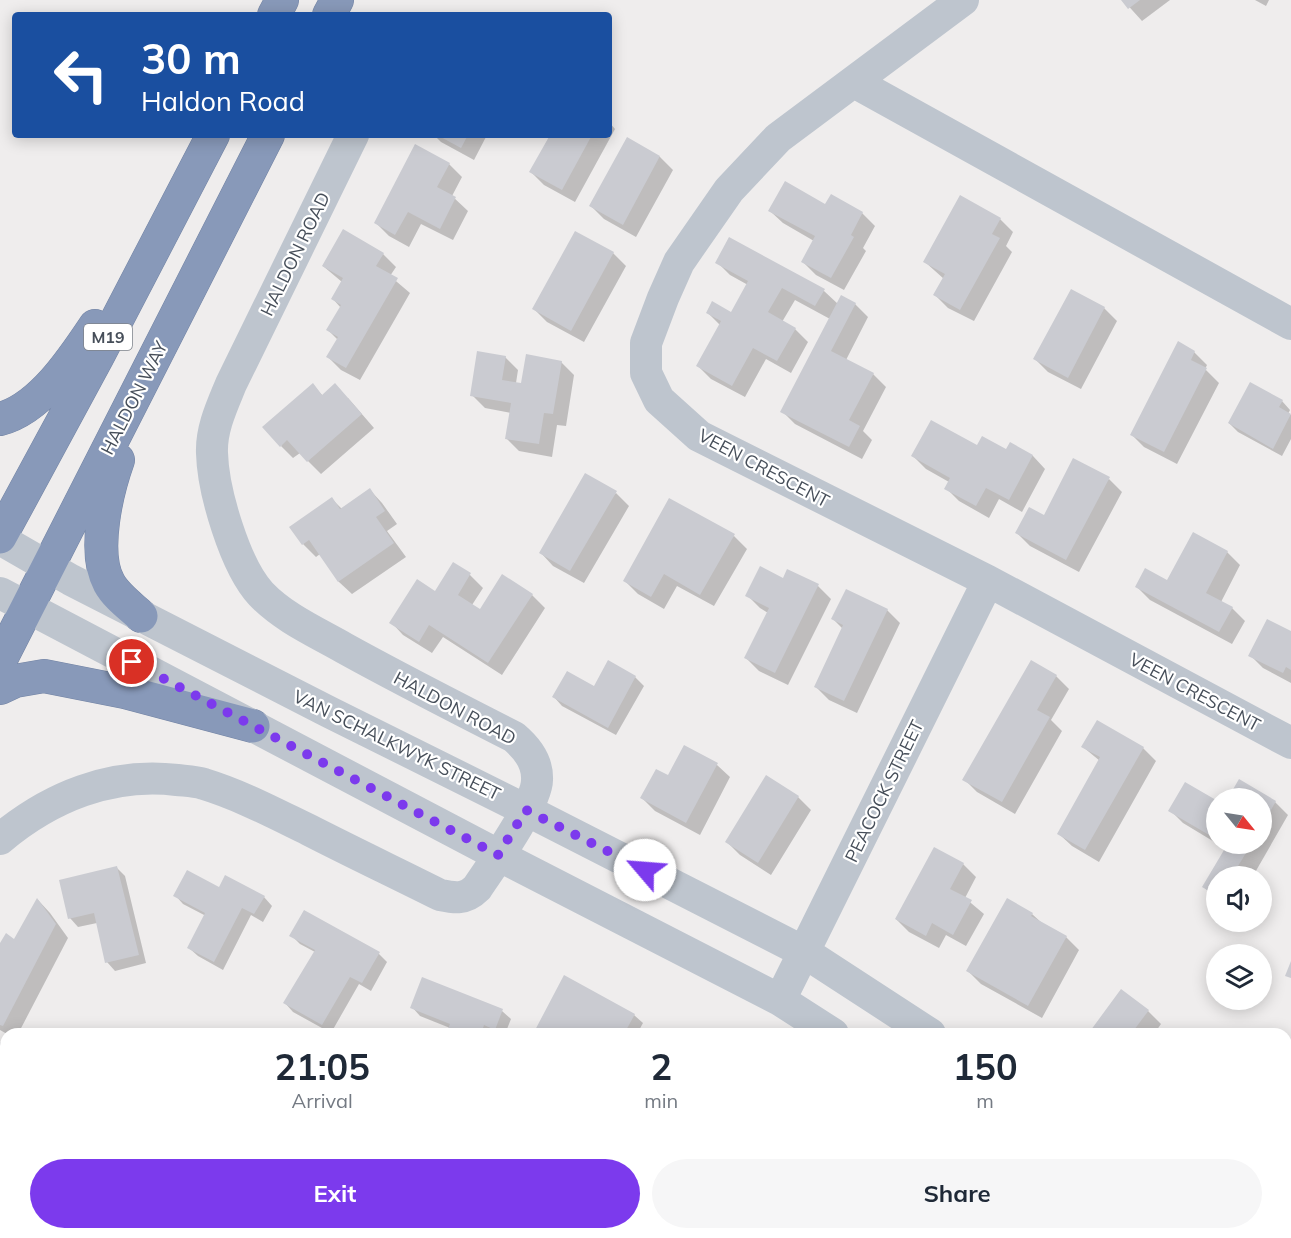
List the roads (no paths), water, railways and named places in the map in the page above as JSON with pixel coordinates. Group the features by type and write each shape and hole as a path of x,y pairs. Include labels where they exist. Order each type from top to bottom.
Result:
{"highway":[{"name":"M19","path":"0,538 211,138"},
{"name":"HALDON WAY","path":"0,661 14,601 49,568 266,138"},
{"path":"0,419 32,404 57,377 79,351 171,218"},
{"path":"141,616 109,584 101,556 104,520 114,470 156,353"},
{"path":"0,688 15,681 44,676 125,692 253,726"}],"street":[{"name":"VEEN CRESCENT","path":"963,0 778,138 729,190 679,262 646,343 646,373 659,400 699,436 988,582 1291,743"},
{"path":"854,82 1291,324"},
{"name":"HALDON ROAD","path":"0,839 43,807 95,786 129,779 160,778 201,783 249,801 440,895 458,899 470,895 477,888 526,810 538,782 536,766 526,747 514,737 383,670 282,613 260,592 240,560 226,524 212,453 216,419 352,138"},
{"name":"VAN SCHALKWYK STREET","path":"0,538 49,568 141,616 804,952 921,1028"},
{"name":"PEACOCK STREET","path":"780,1000 988,582"},
{"path":"14,601 780,1000 824,1028"}]}
